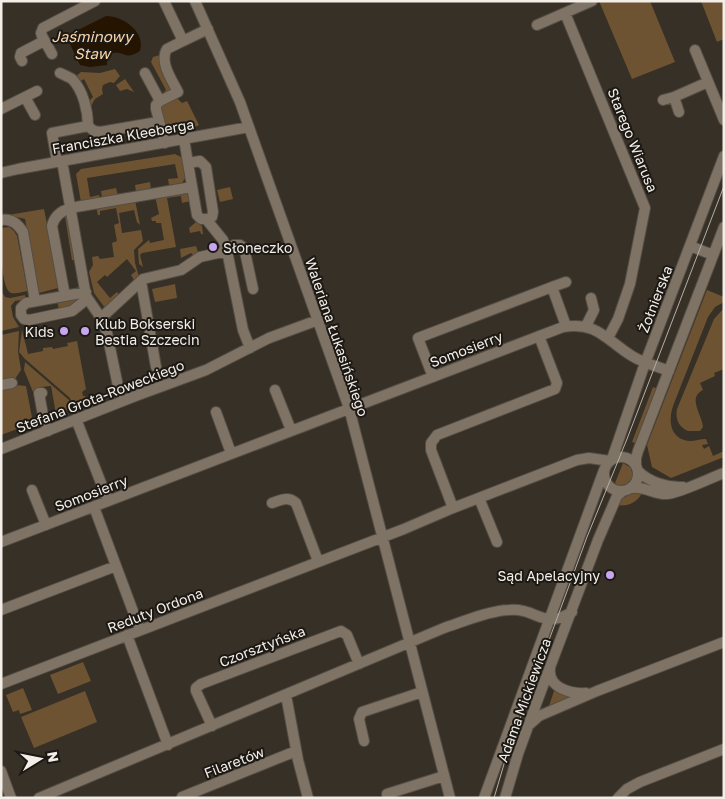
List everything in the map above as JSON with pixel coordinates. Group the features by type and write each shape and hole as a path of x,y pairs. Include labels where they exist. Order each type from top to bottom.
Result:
{"street":[{"path":"52,54 41,33 43,28 76,5 95,1"},
{"path":"164,1 184,41"},
{"name":"Waleriana Łukasińskiego","path":"195,1 240,102 349,408 450,798"},
{"path":"537,24 592,1"},
{"name":"Starego Wiarusa","path":"565,13 645,208 632,278 621,312 608,338"},
{"path":"165,143 156,109 160,101 178,92 165,65 164,58 167,49 208,29"},
{"path":"22,61 21,53 44,41"},
{"path":"695,50 724,120"},
{"path":"60,73 71,78 78,89 86,105 88,126 94,131 100,132 158,122"},
{"path":"145,73 160,101"},
{"path":"663,100 708,82"},
{"path":"1,109 37,91"},
{"path":"25,97 35,115"},
{"path":"674,97 680,112"},
{"path":"88,126 52,133 70,208 86,295 101,318 110,343 118,391 122,401"},
{"name":"Franciszka Kleeberga","path":"1,173 249,128"},
{"path":"184,139 188,163 192,187 197,215 201,219 212,217 213,212 206,167 200,162 188,163"},
{"name":"Żołnierska","path":"611,460 645,362 724,156"},
{"path":"65,296 52,226 58,215 70,208 192,187"},
{"path":"206,219 223,240 227,251 244,330 250,348"},
{"path":"1,220 11,220 23,232 36,301"},
{"path":"628,490 637,480 636,457 724,227"},
{"path":"101,318 147,276 181,270 200,257 227,251 236,244 244,248 253,289"},
{"path":"690,246 713,255"},
{"path":"141,280 156,367"},
{"path":"433,377 418,338 566,282"},
{"path":"552,287 566,326"},
{"path":"86,295 69,312 24,319 21,312 22,306 26,303 65,296 86,295"},
{"path":"586,326 594,310 591,298"},
{"name":"Stefana Grota-Roweckiego","path":"1,449 206,370 269,338 318,320"},
{"name":"Somosierry","path":"1,542 566,326 586,326 598,331 632,356 645,362"},
{"path":"453,508 431,450 431,442 438,435 555,389 557,383 539,336"},
{"path":"645,362 669,371"},
{"path":"1,385 12,383"},
{"path":"275,390 291,430"},
{"path":"42,393 39,393 44,421 48,430"},
{"path":"216,412 231,453"},
{"path":"76,419 108,501"},
{"path":"692,485 677,487 645,477 626,457 618,457 611,460 604,470 604,479 609,487 616,491 641,488 665,494 677,492 724,473"},
{"name":"Reduty Ordona","path":"1,684 580,459 611,460"},
{"name":"Adama Mickiewicza","path":"484,798 604,470"},
{"name":"Somosierry","path":"32,490 46,525"},
{"name":"Adama Mickiewicza","path":"505,798 528,727 603,527 617,496 628,490"},
{"path":"272,503 286,498 296,503 318,561"},
{"path":"479,498 497,542"},
{"path":"94,507 140,630"},
{"path":"1,610 116,566"},
{"path":"39,798 61,794 168,745 444,628 503,610 522,611 550,620"},
{"name":"Adama Mickiewicza","path":"550,620 561,618 572,612"},
{"name":"Czorsztyńska","path":"212,726 196,691 196,688 201,684 341,631 347,635 359,664"},
{"path":"126,635 168,745"},
{"path":"528,727 539,716 597,691 724,642"},
{"path":"550,668 551,679 558,686 578,693 597,691"},
{"path":"364,741 359,719 362,712 422,692"},
{"path":"286,695 296,751 308,798"},
{"path":"618,798 627,788 640,782 724,750"},
{"name":"Filaretów","path":"182,797 296,751"},
{"path":"1,771 11,798"},
{"path":"388,798 387,794 444,776"}],"shaded area":[{"path":"599,1 650,1 675,62 632,79"},
{"path":"701,1 722,1 724,6 724,39 717,42"},
{"path":"160,55 168,73 173,93 164,96 163,93 166,90 151,62 153,57"},
{"path":"115,69 120,76 114,83 110,82 103,85 103,94 95,99 91,106 88,102 93,97 84,79 79,82 75,77 81,72 100,73"},
{"path":"125,79 134,92 127,89 120,91 116,85"},
{"path":"171,98 177,98 182,103 187,101 199,125 168,133 165,129 160,110"},
{"path":"175,154 183,158 186,177 182,183 169,185 168,179 178,178 175,164 87,178 90,197 99,195 100,199 81,202 76,174 81,169"},
{"path":"150,182 151,189 136,192 135,185"},
{"path":"230,187 233,199 220,202 217,190"},
{"path":"116,188 118,196 102,198 101,191"},
{"path":"189,191 191,201 182,203 181,196 167,198 176,247 142,253 140,255 143,267 139,264 138,249 149,240 150,243 164,240 161,223 152,221 151,218 159,214 155,196"},
{"path":"135,200 140,225 137,222 134,210 119,213 122,233 141,230 143,241 134,250 139,277 134,280 131,275 136,271 127,259 107,277 105,275 97,282 110,298 117,292 120,296 105,308 94,293 89,272 93,265 92,257 98,256 100,259 114,257 112,243 117,241 114,225 119,223 116,208 100,211 100,215 98,215 96,207"},
{"path":"44,209 59,285 58,288 39,293 25,219 8,215"},
{"path":"65,217 70,218 77,261 72,260"},
{"path":"196,222 202,226 203,234 200,231 190,233 189,228"},
{"path":"9,227 17,236 27,288 27,291 17,293 11,293 7,289 3,273 1,228"},
{"path":"196,246 200,254 195,257 191,253 181,258 180,249"},
{"path":"175,284 177,298 155,302 152,289"},
{"path":"1,290 5,297 25,295 26,299 15,301 11,306 13,317 19,327 1,331"},
{"path":"707,290 724,297 724,302 715,307 708,317 673,406 671,423 678,437 690,441 706,439 708,444 702,445 704,449 709,446 713,456 724,451 724,457 671,478 652,467 647,445"},
{"path":"78,300 70,309 59,309 57,301"},
{"path":"724,308 724,369 714,373 715,376 700,383 703,390 698,393 696,402 703,427 700,431 688,431 678,422 677,409 714,319"},
{"path":"22,330 28,354 43,351 43,348 52,347 53,349 68,346 67,343 77,341 86,389 82,392 87,403 73,407 70,398 25,359 19,352"},
{"path":"19,331 18,351 21,370 13,382 1,384 1,335"},
{"path":"25,362 69,400 71,409 56,414 51,386 41,387 41,391 33,392 24,370"},
{"path":"26,386 33,423 1,435 1,387"},
{"path":"653,387 658,389 638,444 632,442"},
{"path":"623,463 631,468 633,477 627,484 618,486 615,483"},
{"path":"637,491 643,491 636,501 625,505 617,505 623,498"},
{"path":"83,662 91,681 58,694 50,675"},
{"path":"23,688 32,710 20,714 19,710 13,712 6,695"},
{"path":"555,688 574,696 548,709"},
{"path":"85,691 97,722 34,748 21,717"}],"water":[{"name":"Jaśminowy Staw","path":"106,16 119,19 132,26 140,38 140,51 128,56 121,53 112,53 107,59 107,65 90,67 80,65 66,36"}],"tram line":[{"path":"494,798 507,754 587,537 627,439 724,186"}],"place":[{"name":"Słoneczko","path":"213,247"},
{"name":"Kids","path":"64,331"},
{"name":"Klub Bokserski Bestia Szczecin","path":"85,331"},
{"name":"Sąd Apelacyjny","path":"610,575"}]}
